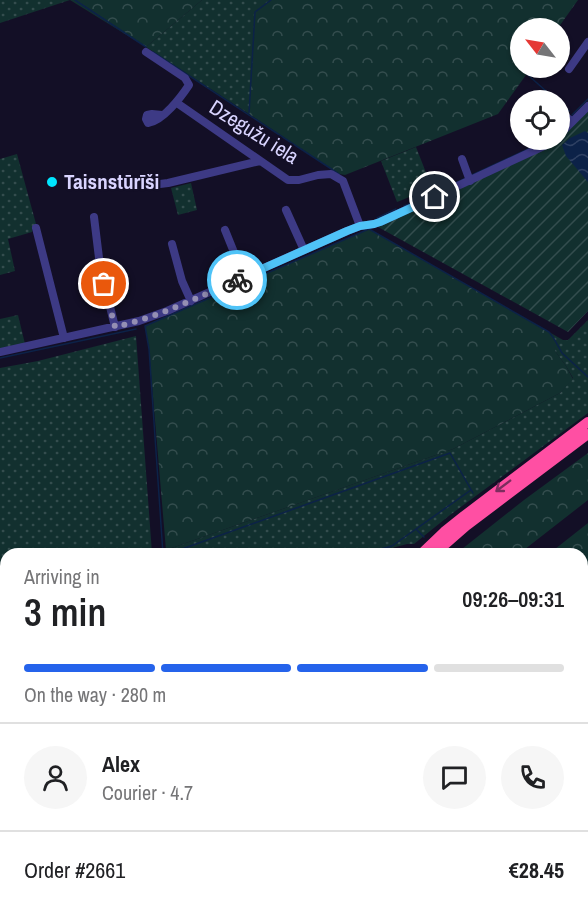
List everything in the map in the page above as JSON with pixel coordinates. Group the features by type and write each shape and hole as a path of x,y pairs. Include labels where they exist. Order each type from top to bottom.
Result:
{"highway":[{"path":"428,548 457,521 588,422"},
{"path":"441,548 466,526 588,434"}],"street":[{"path":"570,68 587,46"},
{"name":"Dzegužu iela","path":"146,52 185,78 189,85 177,103 288,180 331,174 343,181 360,226"},
{"path":"162,115 177,103"},
{"path":"572,121 588,106"},
{"path":"0,352 148,318 360,226 380,222 470,182 528,150"},
{"path":"462,159 470,182"},
{"path":"152,185 260,161"},
{"path":"286,210 304,250"},
{"path":"94,217 100,266 115,327"},
{"path":"36,228 63,338"},
{"path":"225,230 244,277"},
{"path":"172,244 182,281 191,301"}],"green space":[{"path":"0,0 70,0 0,23"},
{"path":"70,0 202,0 146,47"},
{"path":"202,0 271,0 255,12 249,114 146,47"},
{"path":"271,0 578,0 565,18 510,18 510,78 524,78 515,90 510,90 510,97 498,114 345,175 339,174 249,114 255,12"},
{"path":"588,109 588,311 568,332 378,227 542,150 570,150 570,127"},
{"path":"416,147 432,188 397,202 381,161"},
{"path":"17,154 36,224 32,232 8,239 15,271 0,275 0,159"},
{"path":"191,183 197,210 178,215 171,188"},
{"path":"369,229 549,332 557,345 555,351 573,379 560,393 453,449 172,548 166,548 149,349 145,326"},
{"path":"18,315 25,344 0,349 0,319"},
{"path":"588,320 588,413 414,544 392,548 172,548 453,449 560,393 573,378 555,351 553,337 549,332 563,340 568,340"},
{"path":"136,336 152,548 0,548 0,368 38,361"},
{"path":"588,453 588,500 526,548 463,548"},
{"path":"588,523 588,548 556,548"}],"water":[{"path":"585,131 588,133 588,182 566,156 564,150 570,150 570,138"}],"waterway":[{"path":"75,0 146,47"},
{"path":"249,113 255,12 271,0"},
{"path":"153,52 339,174"},
{"path":"531,78 545,90"},
{"path":"572,115 588,99"},
{"path":"472,175 526,150"},
{"path":"446,187 464,179"},
{"path":"404,206 439,191"},
{"path":"377,218 396,209"},
{"path":"163,548 149,349 145,326 369,229 549,332 562,353 588,377"},
{"path":"0,358 136,329"},
{"path":"185,548 450,453 473,493"},
{"path":"384,548 392,546 471,490"},
{"path":"417,530 424,537"}],"way so far":[{"path":"104,284 115,327 168,311 237,280"}],"place":[{"name":"Taisnstūrīši","path":"52,182"}],"route":[{"path":"237,280 347,231 380,222 435,197"}]}
